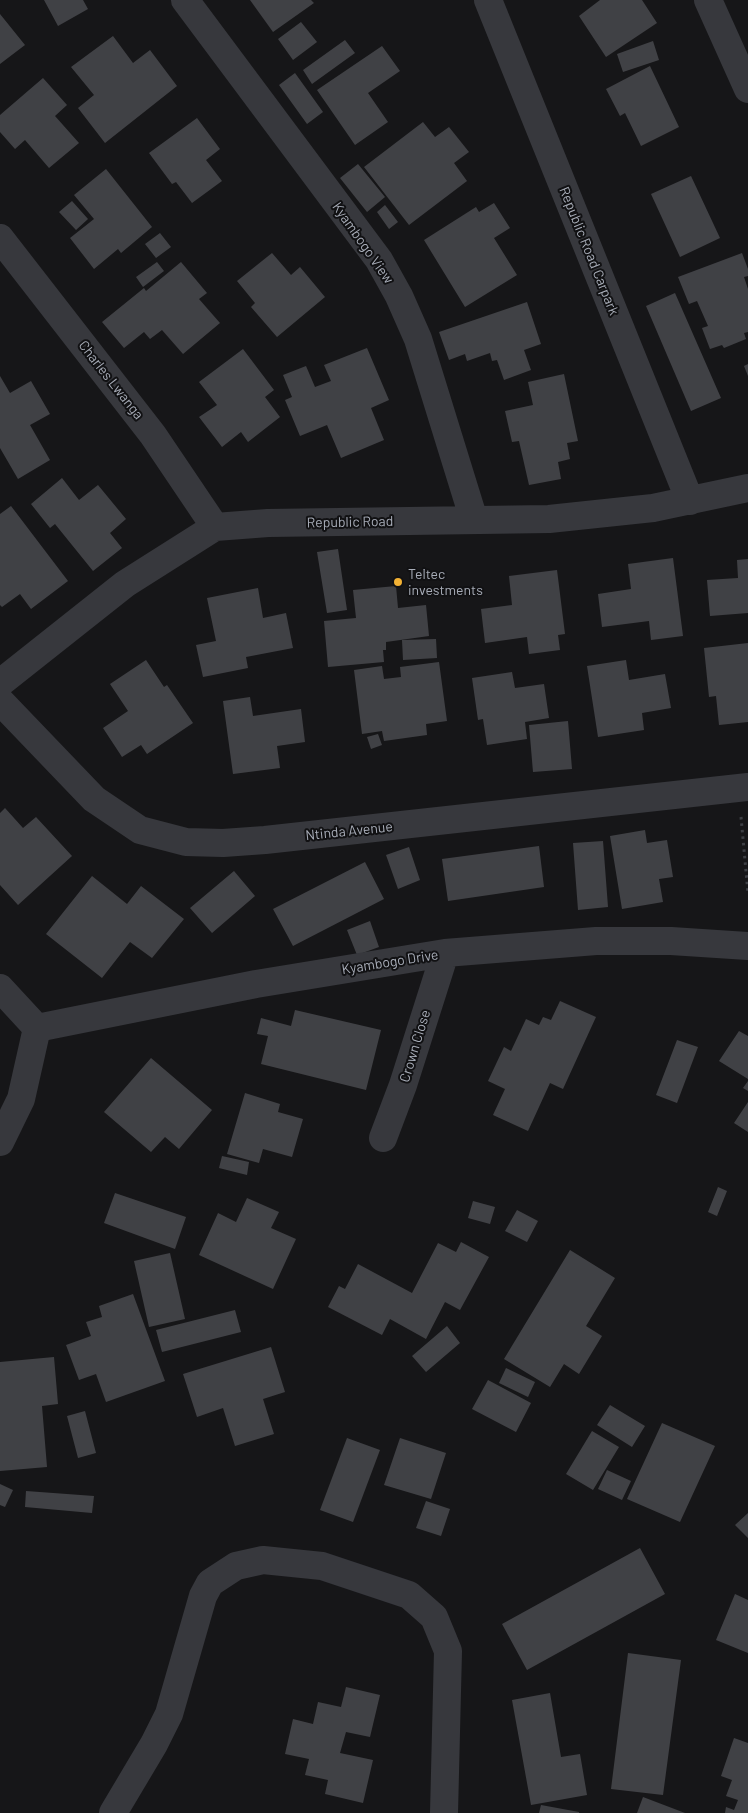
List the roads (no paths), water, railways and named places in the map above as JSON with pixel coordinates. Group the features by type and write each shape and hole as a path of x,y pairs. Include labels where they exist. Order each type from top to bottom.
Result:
{"street":[{"name":"Kyambogo View","path":"185,0 378,260 399,296 418,339 474,520"},
{"name":"Republic Road Carpark","path":"488,0 690,501"},
{"path":"708,0 748,89"},
{"name":"Charles Lwanga","path":"0,238 153,435 216,527"},
{"name":"Republic Road","path":"0,683 125,584 216,527 268,523 549,519 620,513 690,501 748,488"},
{"name":"Ntinda Avenue","path":"0,701 94,799 140,830 186,842 264,840 743,788"},
{"name":"Kyambogo Drive","path":"38,1028 256,984 444,953 596,940 671,941 748,946"},
{"name":"Crown Close","path":"383,1138 403,1085 444,953"},
{"path":"0,988 38,1028 21,1099 0,1142"},
{"path":"114,1813 169,1714 202,1596 210,1583 236,1566 263,1560 322,1566 409,1594 434,1617 448,1651 444,1813"}],"place":[{"name":"Teltec investments","path":"398,582"}]}
